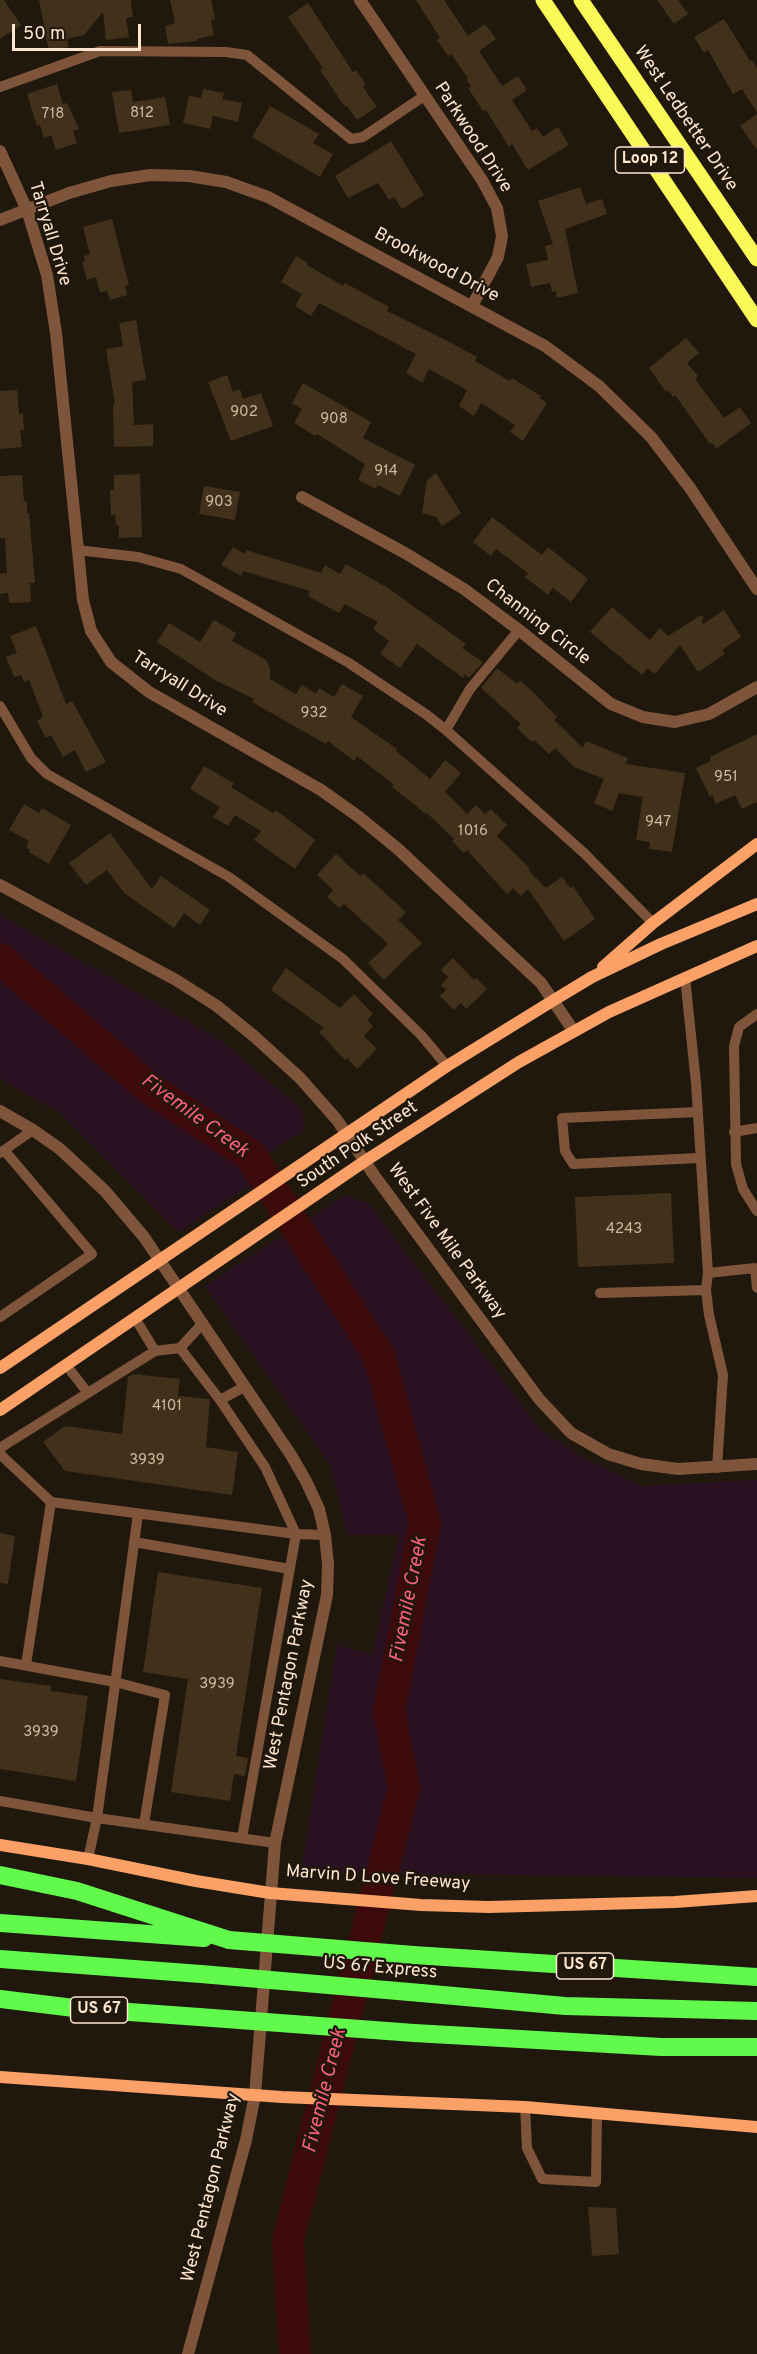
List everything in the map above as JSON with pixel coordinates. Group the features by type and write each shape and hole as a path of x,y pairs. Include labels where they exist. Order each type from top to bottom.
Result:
{"highway":[{"path":"0,1875 77,1891 229,1940"},
{"name":"US 67","path":"0,1923 412,1955 757,1977"},
{"name":"US 67 Express","path":"0,1959 565,2006 757,2011"},
{"name":"US 67","path":"0,1999 74,2008 414,2033 595,2044 757,2047"},
{"path":"730,2048 757,2052"}],"main road":[{"name":"Loop 12","path":"543,0 757,320"},
{"name":"West Ledbetter Drive","path":"581,0 757,259"},
{"path":"592,976 653,923 757,844"},
{"name":"South Polk Street","path":"0,1368 447,1066 592,976 757,904"},
{"name":"South Polk Street","path":"0,1410 365,1161 503,1072 573,1030 757,946"},
{"name":"Marvin D Love Freeway","path":"0,1845 270,1893 421,1905 489,1906 675,1902 757,1896"},
{"path":"0,2077 282,2097 525,2107 757,2127"}],"street":[{"name":"Parkwood Drive","path":"360,0 482,180 497,208 502,236 498,257 471,306"},
{"name":"Tarryall Drive","path":"0,150 27,210 47,275 56,333 83,600 91,631 111,662 149,692 321,790 359,817 398,849 542,983 573,1030"},
{"name":"Brookwood Drive","path":"0,220 69,193 111,181 150,175 189,176 226,182 268,197 545,346 599,386 651,436 690,489 757,589"},
{"name":"Channing Circle","path":"302,497 405,553 464,589 611,704 643,717 675,722 709,714 757,687"},
{"name":"West Five Mile Parkway","path":"0,885 176,980 217,1006 300,1078 347,1134 539,1399 571,1433 608,1454 641,1464 678,1469 757,1464"},
{"name":"West Pentagon Parkway","path":"0,1111 60,1149 105,1191 144,1237 306,1481 319,1509 325,1535 328,1564 327,1595 275,1843 255,2095 246,2140 188,2354"}],"lane":[{"path":"0,87 100,51 226,52 247,55 351,139 363,137 424,96"},
{"path":"77,550 138,557 181,569 349,663 446,730 584,853 653,923"},
{"path":"446,730 471,689 519,630"},
{"path":"0,706 32,758 47,774 229,877 343,959 422,1035 447,1066"},
{"path":"685,977 698,1112 699,1158 708,1273 706,1290 709,1315 723,1375 717,1468"},
{"path":"757,1014 739,1026 734,1046 736,1164 743,1189 757,1211"},
{"path":"698,1112 562,1118 565,1151 573,1164 699,1158"},
{"path":"734,1132 757,1128"},
{"path":"0,1317 92,1254 2,1152 33,1130"},
{"path":"708,1273 756,1268 757,1288"},
{"path":"600,1293 706,1290"},
{"path":"135,1318 155,1351"},
{"path":"203,1323 180,1348 155,1351 88,1393 1,1454 51,1502 296,1534 325,1535"},
{"path":"180,1348 220,1400 265,1467 296,1534 242,1838"},
{"path":"66,1365 88,1393"},
{"path":"220,1400 244,1387"},
{"path":"26,1665 51,1502"},
{"path":"88,1859 97,1818 138,1514"},
{"path":"134,1542 290,1569"},
{"path":"0,1661 115,1682 165,1695 144,1824"},
{"path":"0,1801 97,1818 275,1843"},
{"path":"525,2107 527,2148 542,2179 596,2182 597,2113"}],"shaded area":[{"path":"0,915 222,1041 303,1111 304,1130 243,1170 258,1180 178,1232 59,1112 0,1079"},
{"path":"345,1195 369,1204 541,1430 582,1457 641,1486 757,1480 757,1878 301,1872 337,1644 372,1655 399,1535 347,1535 331,1466 205,1286"}],"building":[{"path":"0,0 4,0 21,25 0,39"},
{"path":"39,0 131,0 133,17 126,18 129,37 106,40 103,12 84,35 67,39 69,47 49,51"},
{"path":"170,0 211,0 215,19 211,20 214,35 197,39 197,41 168,44 165,26 175,23"},
{"path":"416,0 444,0 468,36 485,24 496,39 479,51 502,86 518,76 527,90 512,100 532,131 537,128 543,137 558,127 569,145 528,170 512,144 509,147 486,110 483,111 468,88 471,86 466,79 468,78 451,54 448,56 437,40 440,38"},
{"path":"657,0 678,0 688,14 674,24"},
{"path":"308,3 353,72 356,70 366,85 363,87 377,107 357,120 347,106 345,107 320,70 323,68 288,17"},
{"path":"724,19 750,61 752,60 757,68 757,113 742,89 733,94 708,50 704,53 694,37"},
{"path":"57,84 63,104 67,103 79,129 73,131 77,143 56,150 51,135 44,138 40,125 37,126 27,94"},
{"path":"203,89 224,93 222,99 242,103 238,122 213,116 210,129 183,123 189,96 201,98"},
{"path":"131,90 133,102 165,97 170,125 119,133 112,92"},
{"path":"270,106 319,134 313,143 333,154 320,177 252,137"},
{"path":"757,114 757,150 740,126"},
{"path":"391,141 424,195 402,209 394,197 389,200 378,183 348,198 335,176"},
{"path":"580,187 586,204 602,199 607,214 565,229 578,293 557,298 556,291 552,292 550,283 531,287 526,264 548,260 545,246 553,244 538,201"},
{"path":"112,219 129,285 125,286 127,295 110,300 107,291 100,292 96,277 87,280 82,262 85,261 84,256 90,254 83,227"},
{"path":"296,256 343,286 345,283 389,307 387,311 459,347 477,357 475,361 510,381 512,378 541,396 539,398 547,403 523,441 510,432 515,425 481,403 474,416 459,406 467,390 429,369 422,383 406,373 416,354 319,303 311,316 295,306 302,294 281,282"},
{"path":"136,320 146,380 132,382 134,425 153,424 153,446 114,447 113,405 115,404 106,349 123,346 119,323"},
{"path":"686,338 699,353 687,363 698,376 695,379 724,418 740,407 751,423 716,449 675,395 673,397 668,390 666,392 649,368"},
{"path":"227,375 233,392 240,389 243,399 261,393 273,426 231,441 208,382"},
{"path":"303,383 371,422 363,438 415,465 400,496 377,485 376,489 358,480 365,464 317,434 315,436 294,423 302,409 292,403"},
{"path":"17,390 19,414 23,413 24,430 20,430 22,447 0,449 0,391"},
{"path":"436,473 461,513 442,526 436,517 422,513 427,480"},
{"path":"140,474 142,537 119,538 119,525 116,525 115,515 111,515 110,490 114,490 114,475"},
{"path":"22,475 24,502 27,501 27,513 29,513 35,583 30,583 31,602 9,603 8,593 0,594 0,574 7,573 5,538 0,538 0,476"},
{"path":"204,486 240,492 235,520 199,514"},
{"path":"492,517 542,555 548,547 588,579 571,602 553,588 548,595 525,577 528,573 496,549 491,556 473,542"},
{"path":"233,547 245,554 246,550 321,573 325,565 340,574 346,564 388,588 466,644 462,648 483,662 469,678 465,674 463,678 417,644 400,668 380,654 389,641 373,629 378,622 345,604 339,613 308,596 310,591 243,571 241,576 221,565"},
{"path":"612,607 650,640 660,628 668,636 701,615 704,618 701,621 703,624 724,610 741,637 722,650 725,654 698,672 680,645 655,674 647,668 642,675 590,632"},
{"path":"214,620 236,633 232,641 266,660 270,668 270,679 296,694 302,685 316,694 319,688 334,697 342,684 363,696 351,717 397,749 396,751 430,779 445,760 461,773 445,792 467,814 476,805 485,814 491,809 507,825 497,836 530,869 528,870 546,888 562,877 570,888 573,886 595,919 564,941 528,889 521,896 513,888 507,894 467,850 464,853 452,841 454,839 427,813 392,787 394,785 357,756 354,761 328,741 326,744 252,702 254,699 215,680 157,642 169,623 200,642"},
{"path":"36,626 66,704 72,701 106,762 86,772 75,750 63,757 51,735 46,738 37,721 43,717 29,680 24,682 21,675 14,677 6,657 17,653 10,636"},
{"path":"497,668 517,684 520,680 532,691 557,717 554,720 583,748 586,741 628,758 626,764 685,773 672,852 649,849 650,842 636,840 643,797 619,793 612,811 594,803 604,779 574,767 555,748 549,754 517,728 521,724 481,688"},
{"path":"757,734 757,802 742,809 735,795 716,804 712,795 710,797 696,768 711,761 710,757"},
{"path":"204,766 234,783 231,787 273,813 276,810 315,840 295,869 254,840 261,831 235,815 228,826 213,817 220,807 190,789"},
{"path":"24,804 39,813 42,808 71,825 49,864 29,852 30,850 26,847 29,841 9,830"},
{"path":"110,833 152,889 161,876 210,910 200,925 184,913 174,928 124,893 107,870 86,885 69,863"},
{"path":"336,854 360,876 363,873 406,912 398,920 422,943 384,980 368,963 388,944 344,904 339,908 327,897 333,890 317,875"},
{"path":"453,958 474,980 476,978 487,989 466,1009 461,1003 454,1010 440,996 446,990 441,985 448,977 441,970"},
{"path":"286,968 340,1008 354,994 373,1014 367,1020 373,1026 364,1036 377,1049 357,1069 347,1058 345,1060 319,1032 324,1028 271,990"},
{"path":"671,1193 674,1263 578,1267 575,1197"},
{"path":"133,1374 180,1379 178,1396 210,1399 206,1447 238,1452 232,1495 65,1471 43,1442 65,1426 122,1434 128,1377"},
{"path":"0,1533 15,1536 8,1584 0,1583"},
{"path":"158,1572 262,1588 236,1756 248,1758 245,1776 234,1774 230,1801 171,1792 188,1679 143,1672"},
{"path":"0,1679 51,1686 51,1691 88,1696 76,1781 0,1769"},
{"path":"588,2207 616,2208 619,2254 592,2256"}],"waterway":[{"name":"Fivemile Creek","path":"0,959 149,1088 251,1156 379,1356 425,1524 389,1710 404,1787 288,2240 295,2354"}]}
